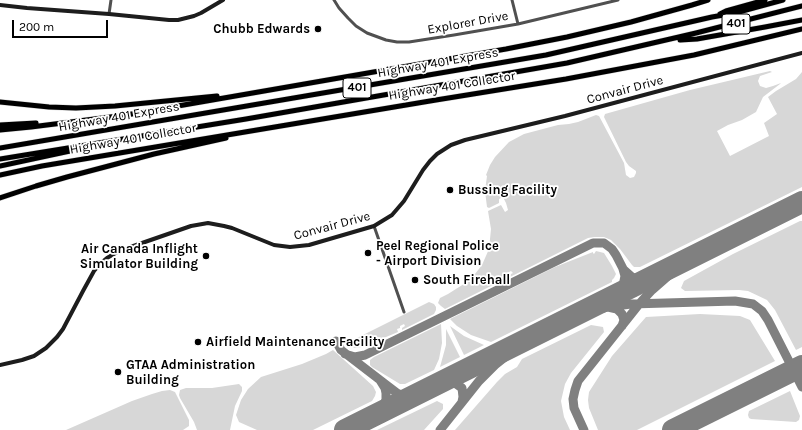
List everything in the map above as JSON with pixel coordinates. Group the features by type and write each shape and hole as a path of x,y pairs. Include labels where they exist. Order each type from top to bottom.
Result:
{"highway":[{"name":"Highway 401 Collector","path":"73,122 133,114 482,54 631,22 708,0"},
{"path":"712,17 726,11 765,0"},
{"name":"Highway 401 Express","path":"0,148 546,55 735,13 783,0"},
{"name":"Highway 401 Express","path":"98,144 567,63 752,20 802,6"},
{"path":"669,40 697,39 802,20"},
{"name":"Highway 401 Collector","path":"0,175 57,163 566,79 694,55 802,29"},
{"path":"0,102 43,107 76,108 115,106 201,97 242,95"},
{"path":"0,125 73,122"},
{"path":"0,130 73,122"},
{"path":"0,198 67,177 154,154 256,130"},
{"path":"0,166 98,144"},
{"name":"401","path":"0,159 98,144"}],"street":[{"path":"109,14 111,0"},
{"path":"0,6 178,20 200,14 223,0"},
{"name":"Explorer Drive","path":"334,0 339,8 356,26 367,33 397,42 422,41 518,24 618,0"},
{"path":"512,0 518,24"},
{"name":"Convair Drive","path":"1,364 34,356 46,348 63,329 94,271 101,263 113,254 130,247 190,226 200,224 215,224 224,226 274,245 290,247 309,245 374,226 392,215 404,201 430,161 437,154 451,145 465,140 565,116 802,53"},
{"path":"374,226 404,312"}],"shaded area":[{"path":"770,71 772,72 760,76 758,81 760,86 766,88 781,83 763,97 756,112 717,131 730,156 769,136 764,123 777,114 768,97 796,79 802,72 802,187 640,267 634,267 611,240 604,237 588,238 510,277 509,275 513,273 511,271 504,276 505,279 445,309 438,303 440,298 467,282 482,265 489,249 491,229 488,211 501,205 505,212 508,210 503,197 499,199 499,203 489,208 487,207 485,191 486,175 490,165 495,157 509,142 524,134 558,125 578,122 596,115 599,116 624,163 626,175 630,178 634,177 636,171 626,162 604,117 605,114 690,90"},
{"path":"802,221 802,347 796,350 775,310 767,300 748,291 685,291 681,288 684,281 733,254"},
{"path":"596,251 604,253 612,266 616,274 612,282 491,342 471,335 457,326 450,319 555,267 593,252 594,254"},
{"path":"429,302 434,304 436,307 434,314 402,330 405,326 404,324 400,326 400,328 397,329 398,332 362,347 355,348 347,343"},
{"path":"700,314 740,316 750,320 775,361 637,430 598,430 589,408 589,392 612,356 646,317"},
{"path":"441,324 442,343 439,359 434,370 405,384 400,384 370,365 370,360 374,357"},
{"path":"591,325 603,327 604,332 571,373 565,384 561,401 564,417 570,430 455,430 497,382 505,374 517,367 522,359"},
{"path":"450,326 464,336 484,345 464,355"},
{"path":"446,329 460,357 440,367 446,345"},
{"path":"333,350 373,386 376,392 372,401 313,430 257,430 239,422 236,415 241,400 248,389 261,377 302,364"},
{"path":"239,384 242,387 242,391 235,406 230,430 197,430 180,398 180,390 186,388 212,388"},
{"path":"170,390 175,392 189,420 189,426 183,430 66,430 132,401 162,391"},
{"path":"790,391 800,416 799,420 796,422 749,418 749,411"},
{"path":"437,401 443,404 443,409 424,430 377,430"}],"taxiway":[{"path":"772,218 802,207"},
{"path":"345,354 355,357 365,355 593,243 604,243 612,249 635,292"},
{"path":"584,430 574,408 573,399 578,381 652,290 668,276 709,249"},
{"path":"587,309 617,293 621,289 625,276 623,269 632,277 645,279 676,265"},
{"path":"575,316 608,307 631,304 735,301 753,304 762,311 768,320 802,387"},
{"path":"608,307 617,309 622,314 624,320 622,326"},
{"path":"336,341 341,350 380,380"},
{"path":"440,430 479,381 495,365 525,341"},
{"path":"348,428 380,411 386,400 385,388 380,380 397,393 407,396 416,394 443,381"},
{"path":"443,382 455,383 462,388 462,402"},
{"path":"679,430 708,413"}],"runway":[{"path":"345,430 802,202"},
{"path":"673,430 802,366"}],"place":[{"name":"Chubb Edwards","path":"318,29"},
{"name":"Bussing Facility","path":"450,190"},
{"name":"Peel Regional Police - Airport Division","path":"368,253"},
{"name":"Air Canada Inflight Simulator Building","path":"206,256"},
{"name":"South Firehall","path":"415,280"},
{"name":"Airfield Maintenance Facility","path":"198,342"},
{"name":"GTAA Administration Building","path":"118,372"}]}
